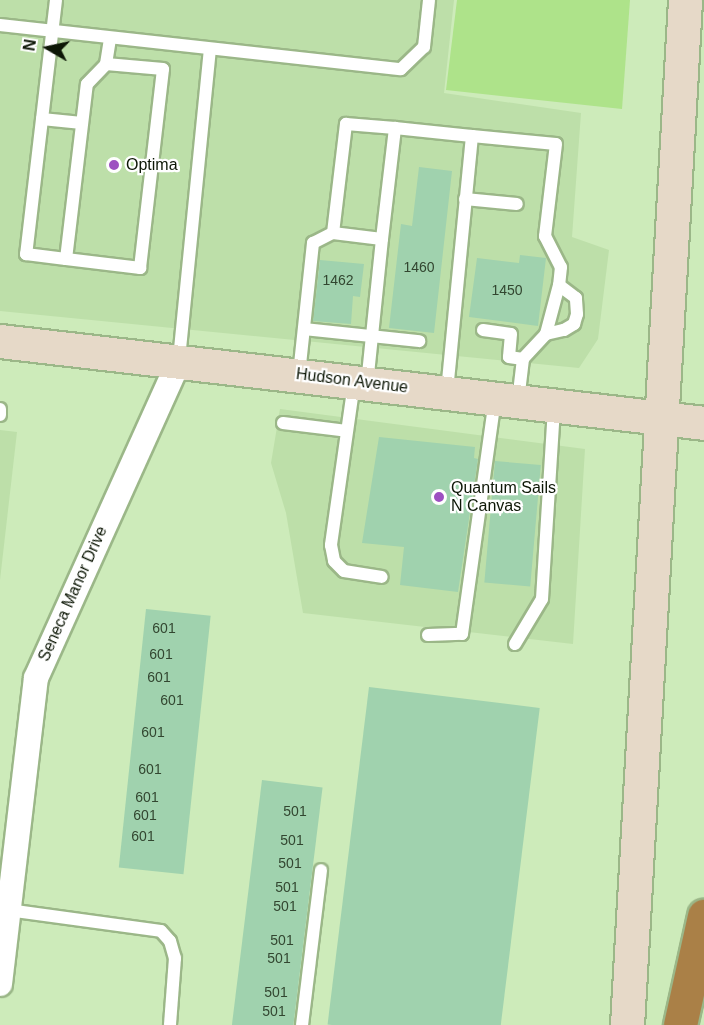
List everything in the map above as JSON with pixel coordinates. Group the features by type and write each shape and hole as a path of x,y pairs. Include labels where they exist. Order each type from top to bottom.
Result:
{"highway":[{"path":"681,1025 704,916"}],"main road":[{"path":"627,1025 664,418 685,0"},
{"name":"Hudson Avenue","path":"0,341 704,423"}],"street":[{"name":"Seneca Manor Drive","path":"0,984 36,678 179,361"}],"lane":[{"path":"56,0 26,254 140,268 163,69 106,64"},
{"path":"0,25 210,50 400,69 424,47 429,0"},
{"path":"66,259 87,84 106,64 110,38"},
{"path":"179,361 210,50"},
{"path":"42,118 82,123"},
{"path":"333,233 346,124 556,144 545,236 561,267 559,285 546,334 523,359 506,400 462,634 428,635"},
{"path":"382,577 344,571 334,561 331,545 347,431 372,336 395,128"},
{"path":"447,392 472,136"},
{"path":"465,199 518,204"},
{"path":"299,375 313,243 333,233 382,239"},
{"path":"546,334 564,330 574,324 578,314 576,298 559,285"},
{"path":"304,329 419,341"},
{"path":"483,330 512,334 509,357 523,359"},
{"path":"515,644 542,599 554,405"},
{"path":"0,409 0,415"},
{"path":"283,423 347,431"},
{"path":"302,1025 321,870"},
{"path":"8,910 161,931 170,941 175,958 170,1025"}],"shaded area":[{"path":"0,0 454,0 444,93 581,113 572,237 609,250 598,339 579,368 0,311"},
{"path":"457,0 630,0 622,109 446,90"},
{"path":"280,409 585,449 573,644 303,613 286,513 271,463"},
{"path":"0,430 17,432 0,580"}],"building":[{"path":"419,167 452,171 434,333 389,328 401,224 412,226"},
{"path":"520,255 546,258 538,326 469,317 477,258 519,263"},
{"path":"320,260 364,264 360,297 353,296 351,324 313,321"},
{"name":"Quantum Sails N Canvas","path":"379,437 475,447 474,458 478,459 458,592 400,585 404,547 362,543"},
{"path":"495,461 541,465 530,587 484,583"},
{"path":"146,609 211,616 183,874 119,868"},
{"path":"369,687 540,708 501,1025 328,1024"},
{"path":"262,780 323,787 293,1025 232,1025"}],"place":[{"name":"Optima","path":"114,165"},
{"name":"Quantum Sails N Canvas","path":"439,497"}]}
